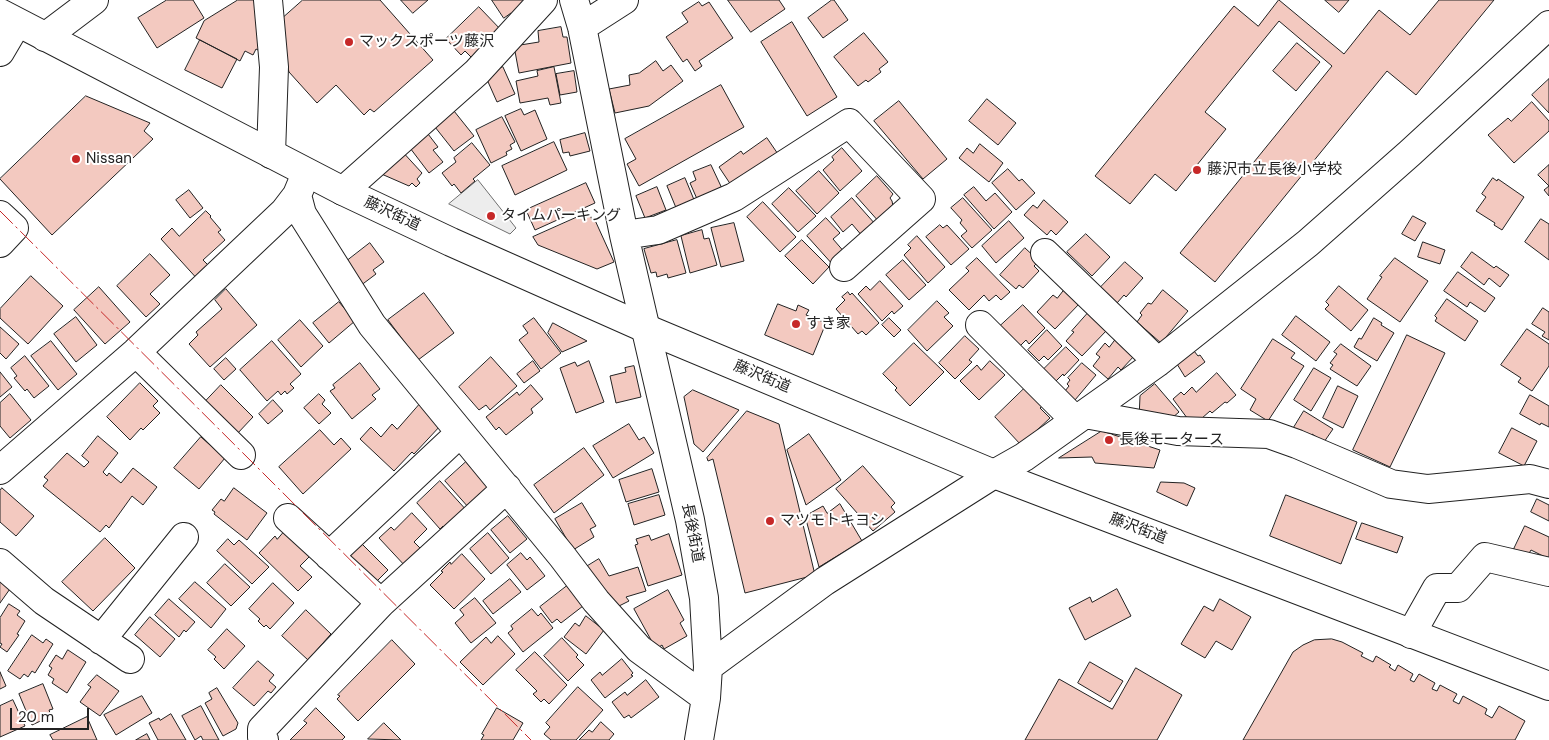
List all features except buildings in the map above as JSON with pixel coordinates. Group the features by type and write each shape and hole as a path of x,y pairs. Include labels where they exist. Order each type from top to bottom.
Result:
{"main road":[{"path":"44,37 94,0"},
{"path":"268,0 274,67 271,154"},
{"path":"343,191 477,72 542,0"},
{"name":"長後街道","path":"574,0 582,27 624,235 690,520 704,598 708,667 706,698 699,740"},
{"path":"582,27 624,0"},
{"path":"0,52 9,18"},
{"name":"藤沢街道","path":"9,18 271,154 302,184 343,191 451,242 647,329 994,474 1549,686"},
{"path":"708,667 825,581 1024,457 1158,362 1308,243 1410,153 1549,25"},
{"path":"624,235 658,230 734,197 848,123 921,199 844,267"},
{"path":"0,470 136,352 284,212 302,184"},
{"path":"302,184 302,214 372,325 507,488 596,601 639,648 706,698"},
{"path":"0,215 14,228 0,243"},
{"path":"1045,253 1158,362"},
{"path":"980,325 1080,417 1178,431 1269,434 1391,484 1428,489 1530,479 1549,484"},
{"path":"136,352 241,455"},
{"path":"329,556 460,432"},
{"path":"264,740 262,729 381,603 507,488"},
{"path":"288,518 381,603"},
{"path":"101,640 184,537"},
{"path":"1411,634 1437,588 1458,588 1485,557 1549,572"},
{"path":"0,563 44,601 130,660"}],"shaded area":[{"name":"タイムパーキング","path":"478,180 516,228 510,234 449,204"}],"power":[{"path":"0,211 531,740"}],"place":[{"name":"マックスポーツ藤沢","path":"349,42"},
{"name":"Nissan","path":"76,159"},
{"name":"藤沢市立長後小学校","path":"1197,170"},
{"name":"タイムパーキング","path":"491,216"},
{"name":"すき家","path":"796,324"},
{"name":"長後モータース","path":"1109,440"},
{"name":"マツモトキヨシ","path":"770,521"}]}
